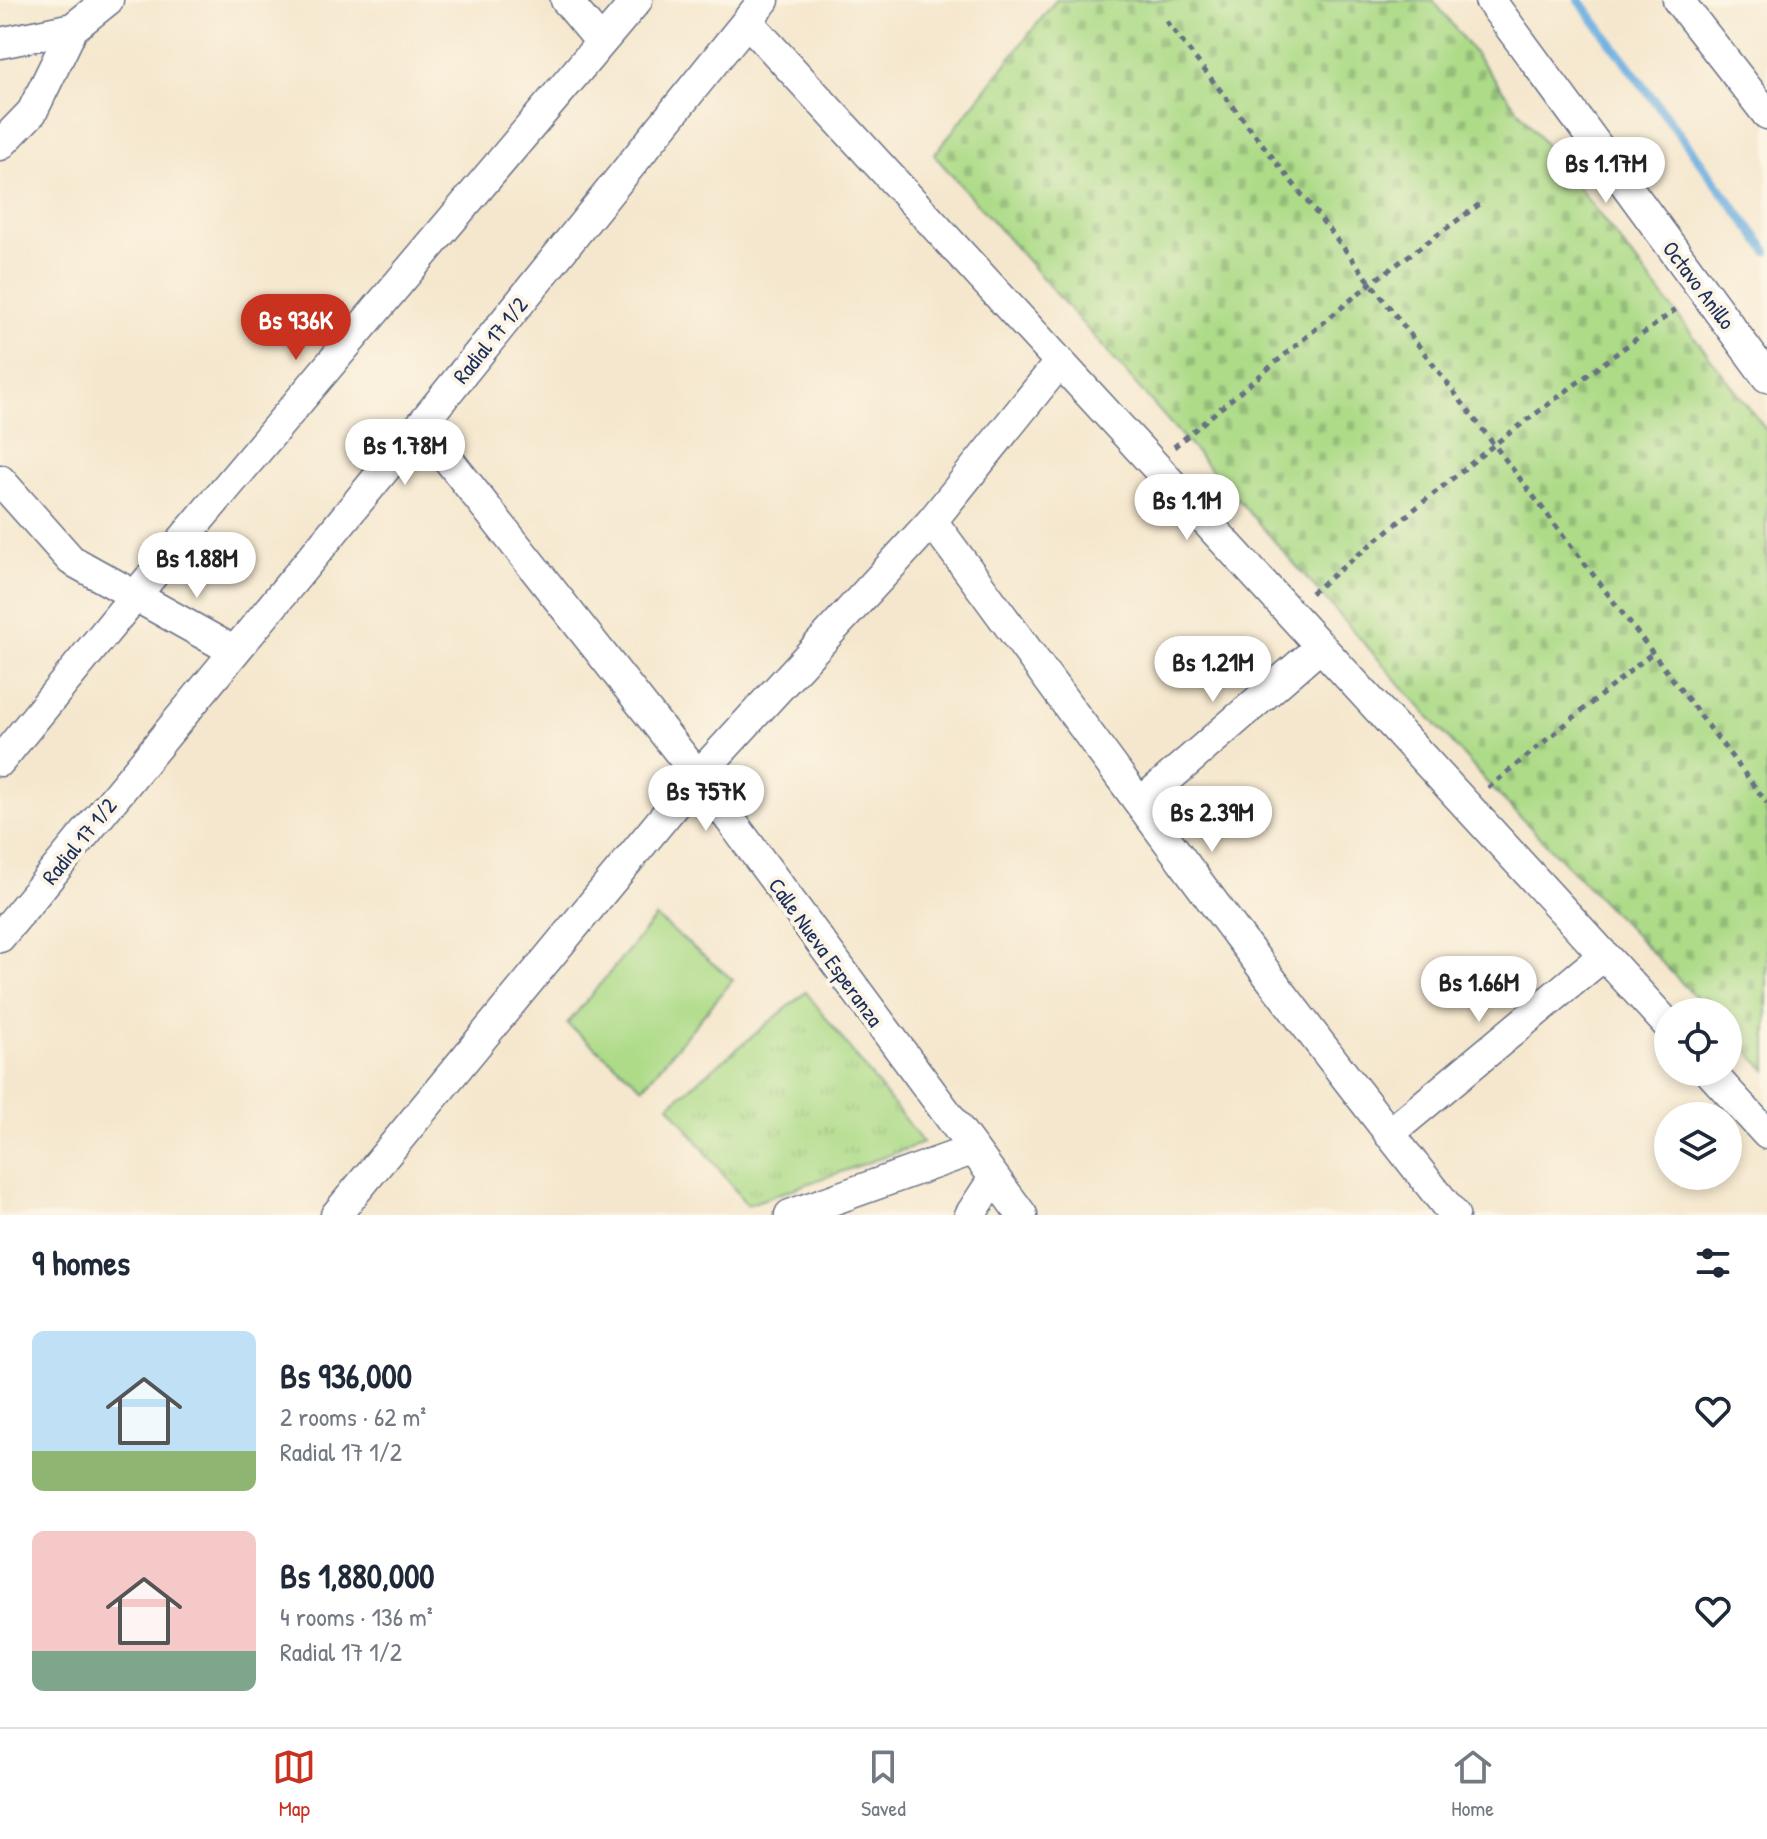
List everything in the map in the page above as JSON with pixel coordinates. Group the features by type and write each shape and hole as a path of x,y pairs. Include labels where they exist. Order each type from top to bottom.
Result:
{"street":[{"path":"0,145 32,112 73,28 108,0"},
{"path":"566,0 601,42"},
{"path":"0,761 134,597 637,0"},
{"name":"Octavo Anillo","path":"1490,0 1767,377"},
{"path":"1678,0 1767,114"},
{"path":"756,10 1059,363 1654,1010"},
{"name":"Radial 17 1/2","path":"0,937 421,425 756,10"},
{"path":"0,43 73,28"},
{"path":"336,1215 698,776 932,521 1059,363"},
{"name":"Calle Nueva Esperanza","path":"421,425 698,776 1022,1215"},
{"path":"0,480 71,560 234,651"},
{"path":"932,521 1140,803 1389,1134 1454,1215"},
{"path":"1140,803 1321,646"},
{"path":"1389,1134 1604,955"},
{"path":"1723,1086 1767,1134"},
{"path":"790,1215 972,1150"},
{"path":"970,1215 994,1178"}],"path":[{"path":"1166,21 1495,444 1651,654 1767,803"},
{"path":"1152,465 1371,283 1484,201"},
{"path":"1289,612 1495,444 1701,289"},
{"path":"1466,804 1491,787 1651,654"}],"green space":[{"path":"1056,0 1433,0 1767,431 1767,1071 1742,1045 1742,998 1696,998 1491,787 934,155"},
{"path":"656,917 733,980 643,1087 567,1024"},
{"path":"806,992 923,1143 747,1205 669,1105"}],"waterway":[{"path":"1579,0 1767,251"}]}
